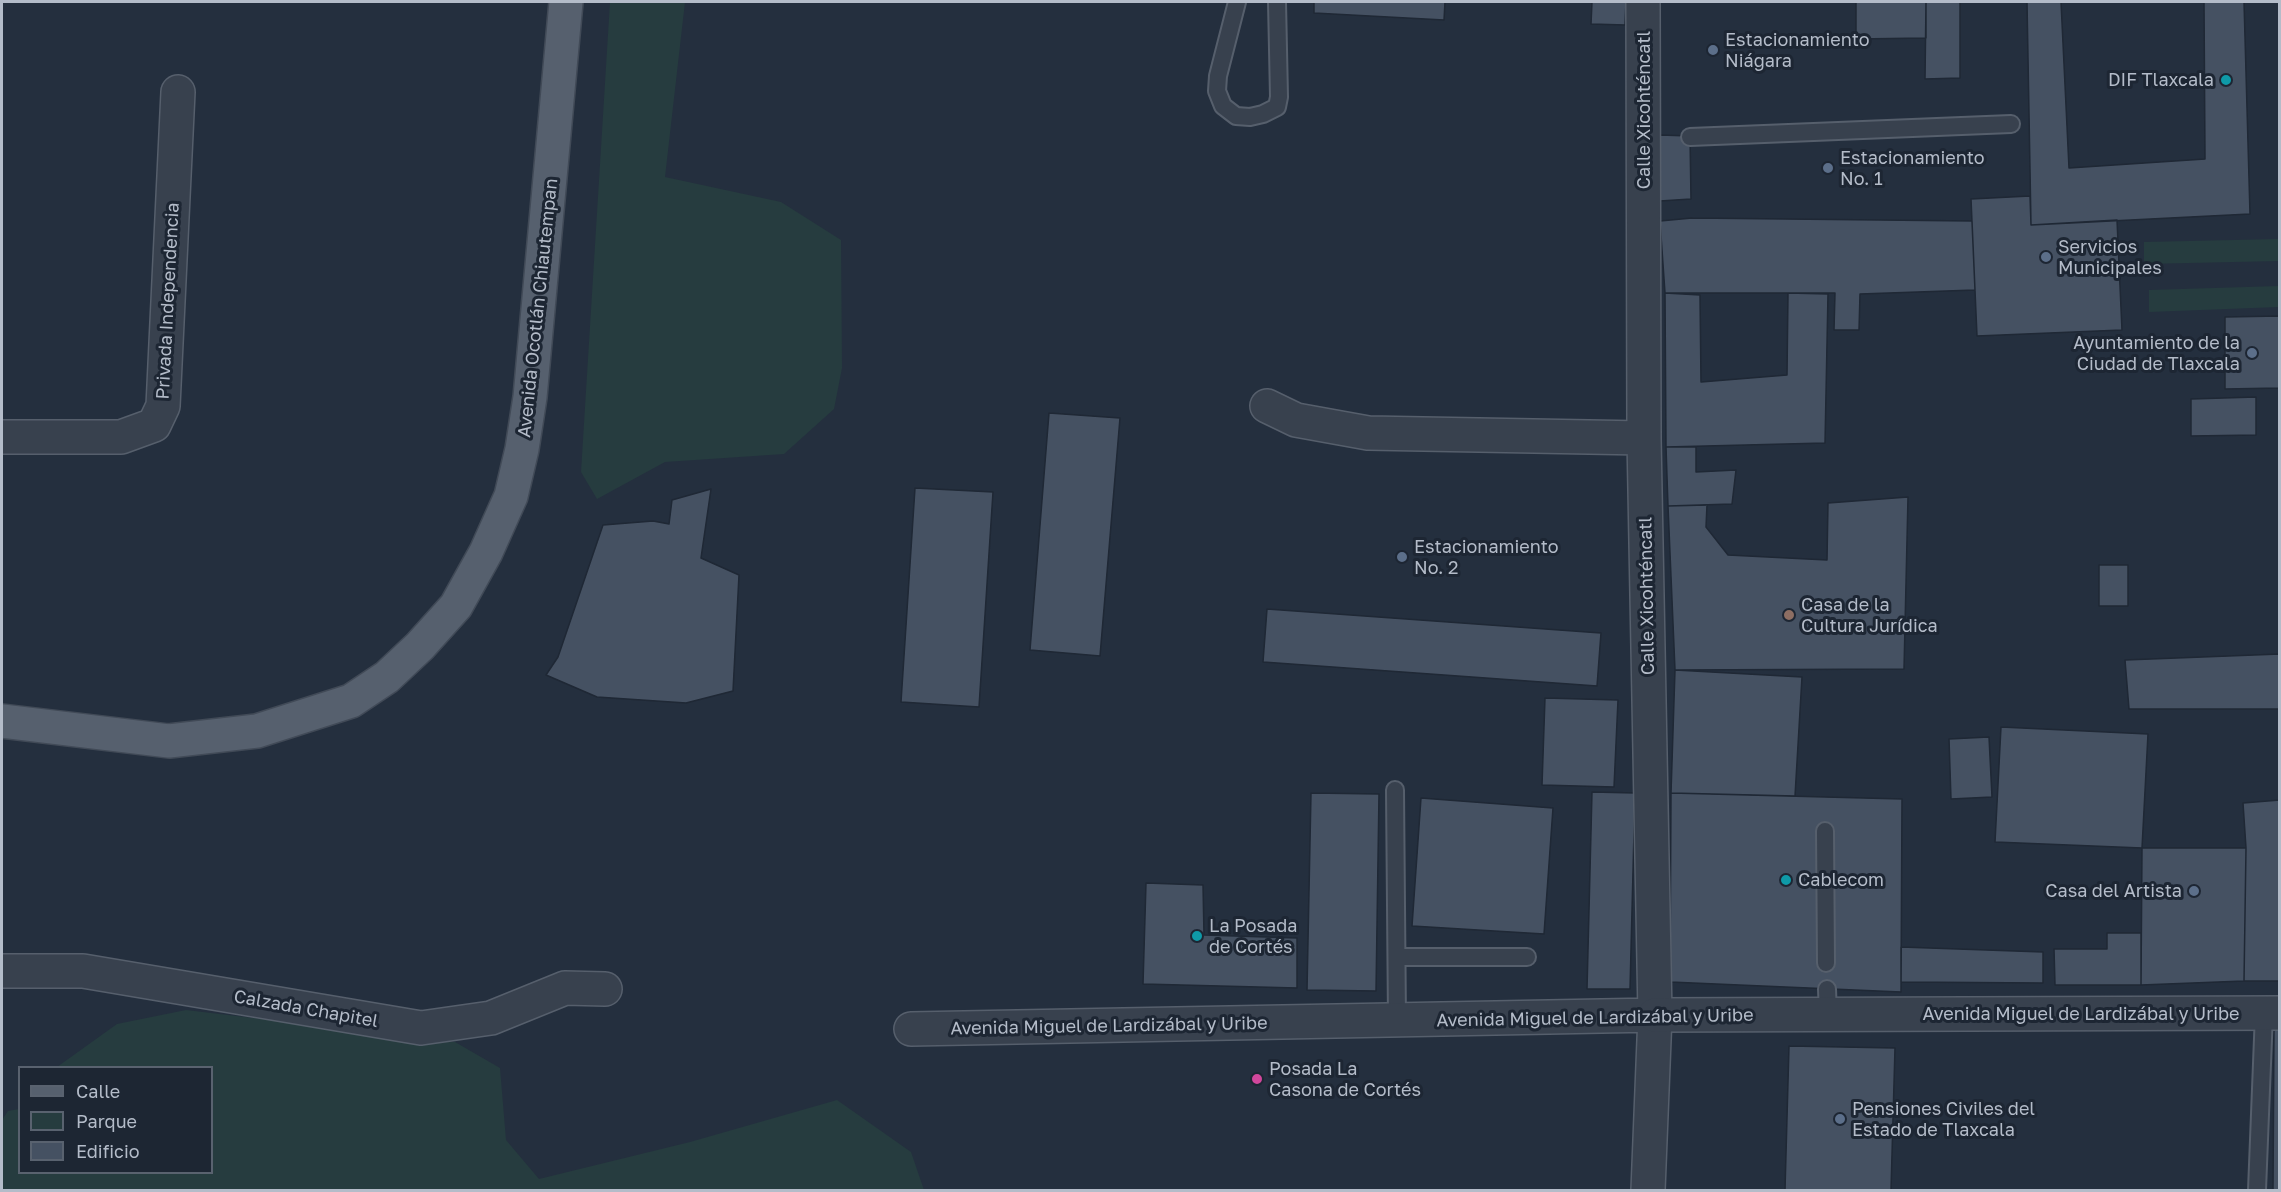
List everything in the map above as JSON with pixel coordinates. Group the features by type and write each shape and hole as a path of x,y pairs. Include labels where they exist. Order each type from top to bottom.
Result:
{"main road":[{"name":"Avenida Ocotlán Chiautempan","path":"2,721 169,741 257,731 351,701 387,677 420,646 456,606 486,552 511,496 522,449 531,386 566,2"}],"street":[{"name":"Calle Xicohténcatl","path":"1643,2 1652,139 1644,438 1655,1015 1648,1191"},
{"name":"Privada Independencia","path":"2,437 121,437 154,425 163,406 178,92"},
{"path":"1267,406 1296,420 1368,433 1644,438"},
{"name":"Calzada Chapitel","path":"2,971 83,971 421,1028 491,1018 565,988 604,989"},
{"name":"Avenida Miguel de Lardizábal y Uribe","path":"911,1029 1655,1015 1827,1002 2272,1013"}],"lane":[{"path":"1237,2 1218,76 1217,91 1223,106 1236,116 1250,117 1263,114 1276,107 1279,97 1277,2"},
{"path":"1690,137 2011,124"},
{"path":"1395,790 1397,1021"},
{"path":"1825,831 1826,963"},
{"path":"1396,957 1527,957"},
{"path":"2257,1191 2272,1013"}],"green space":[{"path":"610,2 685,2 665,177 781,202 841,240 842,368 834,409 784,454 665,462 597,499 581,472"},
{"path":"2279,239 2279,261 2144,264 2144,242"},
{"path":"2279,286 2279,307 2149,312 2149,290"},
{"path":"186,1010 455,1042 500,1068 506,1140 539,1179 690,1142 837,1100 911,1152 924,1190 2,1190 2,1120 8,1111 18,1109 18,1174 213,1174 213,1066 58,1066 117,1024"}],"building":[{"path":"1314,2 1445,2 1444,20 1314,13"},
{"path":"1592,2 1626,2 1625,25 1591,24"},
{"path":"1856,2 1926,2 1926,38 1856,39"},
{"path":"1926,2 1960,2 1960,78 1925,79"},
{"name":"DIF Tlaxcala","path":"2027,2 2061,2 2069,168 2205,159 2204,2 2244,2 2250,214 2031,225"},
{"path":"1660,135 1690,136 1691,199 1660,201"},
{"name":"Servicios Municipales","path":"2030,196 2031,225 2117,220 2122,330 1977,336 1971,199"},
{"path":"1692,218 1972,221 1975,290 1860,294 1859,330 1834,330 1835,293 1665,293 1660,221"},
{"path":"1665,293 1700,295 1701,382 1787,375 1788,293 1828,294 1825,443 1666,447"},
{"name":"Ayuntamiento de la Ciudad de Tlaxcala","path":"2280,316 2280,388 2225,389 2225,317"},
{"path":"2256,397 2256,435 2191,436 2191,399"},
{"path":"1049,413 1120,418 1100,656 1030,650"},
{"path":"1666,447 1696,447 1696,472 1736,470 1732,504 1668,506"},
{"path":"915,488 993,492 979,707 901,702"},
{"path":"711,489 701,558 739,575 733,691 686,703 597,697 546,675 558,657 603,525 653,521 669,524 672,500"},
{"name":"Casa de la Cultura Jurídica","path":"1908,497 1904,669 1675,670 1668,506 1707,505 1706,527 1728,555 1827,560 1828,503"},
{"path":"2099,565 2128,565 2128,606 2099,606"},
{"path":"1267,609 1601,633 1597,686 1263,662"},
{"path":"2280,654 2280,709 2129,709 2125,660"},
{"path":"1675,670 1802,677 1795,796 1671,793"},
{"path":"1545,698 1618,700 1614,787 1542,785"},
{"path":"2001,727 2148,734 2142,848 1995,842"},
{"path":"1989,737 1992,797 1951,799 1949,739"},
{"path":"1592,792 1635,793 1630,989 1587,989"},
{"path":"1311,793 1379,794 1376,991 1307,990"},
{"name":"Cablecom","path":"1671,793 1902,799 1901,992 1670,982"},
{"path":"1421,798 1553,808 1544,934 1412,926"},
{"path":"2280,800 2280,981 2244,981 2246,848 2243,803"},
{"name":"Casa del Artista","path":"2142,848 2246,848 2244,981 2141,985"},
{"name":"La Posada de Cortés","path":"1146,883 1203,885 1204,935 1297,938 1297,988 1143,984"},
{"path":"2107,933 2141,933 2141,985 2055,985 2054,949 2107,949"},
{"path":"1901,947 2043,952 2043,983 1901,982"},
{"path":"2274,1025 2280,1025 2280,1190 2273,1190"},
{"name":"Pensiones Civiles del Estado de Tlaxcala","path":"1789,1046 1895,1048 1891,1190 1785,1190"}],"place":[{"name":"Estacionamiento Niágara","path":"1713,50"},
{"name":"DIF Tlaxcala","path":"2226,80"},
{"name":"Estacionamiento No. 1","path":"1828,168"},
{"name":"Servicios Municipales","path":"2046,257"},
{"name":"Ayuntamiento de la Ciudad de Tlaxcala","path":"2252,353"},
{"name":"Estacionamiento No. 2","path":"1402,557"},
{"name":"Casa de la Cultura Jurídica","path":"1789,615"},
{"name":"Cablecom","path":"1786,880"},
{"name":"Casa del Artista","path":"2194,891"},
{"name":"La Posada de Cortés","path":"1197,936"},
{"name":"Posada La Casona de Cortés","path":"1257,1079"},
{"name":"Pensiones Civiles del Estado de Tlaxcala","path":"1840,1119"}]}
